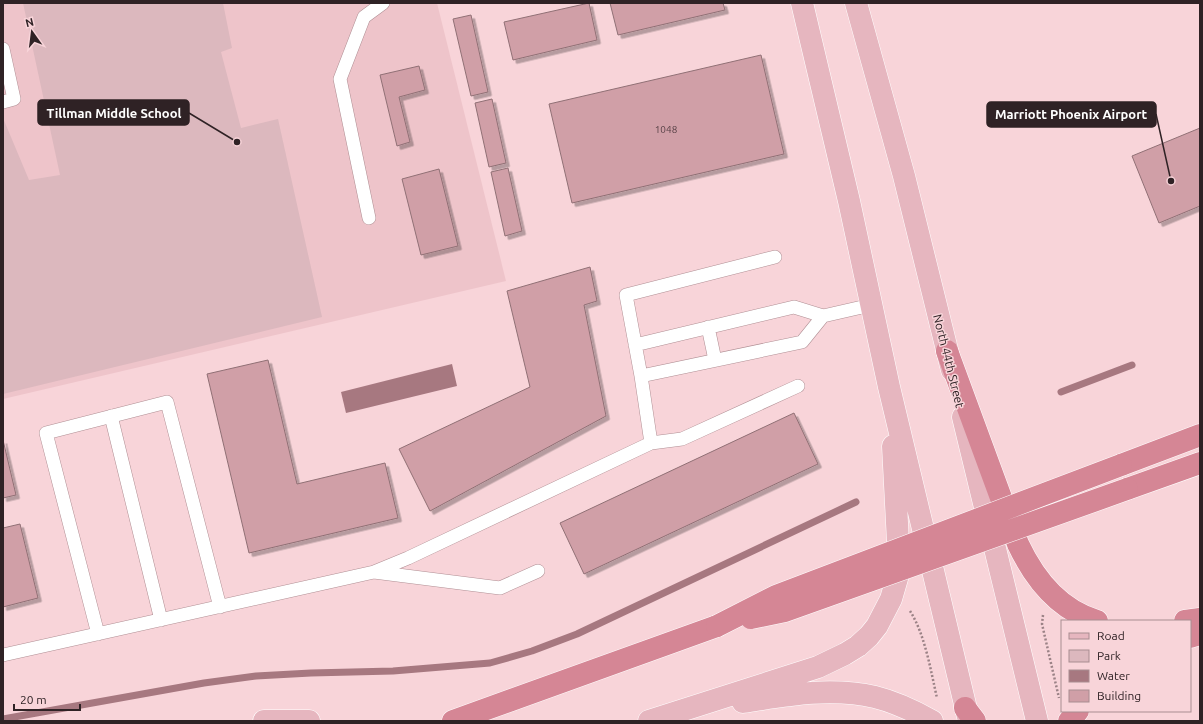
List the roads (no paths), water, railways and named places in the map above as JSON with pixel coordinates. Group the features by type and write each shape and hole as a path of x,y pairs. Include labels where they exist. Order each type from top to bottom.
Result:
{"highway":[{"path":"947,351 1018,544 1026,560 1044,586 1064,604 1077,613 1094,620"},
{"path":"717,626 776,596 1200,435"},
{"path":"453,721 717,626 785,610 1200,463"},
{"path":"1069,721 1077,712"}],"main road":[{"path":"802,3 848,194 889,388 970,717"},
{"path":"807,26 817,3"},
{"name":"North 44th Street","path":"856,3 904,176 1037,721"},
{"path":"650,721 818,667 858,646 877,626 891,599 895,587 898,568 898,542 889,388"},
{"path":"1028,686 1028,721"},
{"path":"650,721 737,703 794,694 838,692 876,697 894,703 932,721"},
{"path":"264,721 309,721"}],"lane":[{"path":"368,218 340,78 364,17 383,3"},
{"path":"3,49 14,98 3,102"},
{"path":"651,443 641,376 626,295 775,257"},
{"path":"635,344 794,307 823,316 871,305"},
{"path":"641,376 802,342 823,316"},
{"path":"708,327 716,360"},
{"path":"3,655 374,572 408,558 651,443 682,439 798,386"},
{"path":"98,634 46,433 167,402 220,607"},
{"path":"111,416 161,620"},
{"path":"374,572 500,588 538,571"}],"water":[{"path":"452,364 457,386 346,413 341,392"}],"waterway":[{"path":"1061,392 1132,365"},
{"path":"3,719 204,683 256,676 393,671 490,663 532,651 577,634 856,502"}],"place":[{"name":"Tillman Middle School","path":"237,142"},
{"name":"Marriott Phoenix Airport","path":"1171,181"}]}
